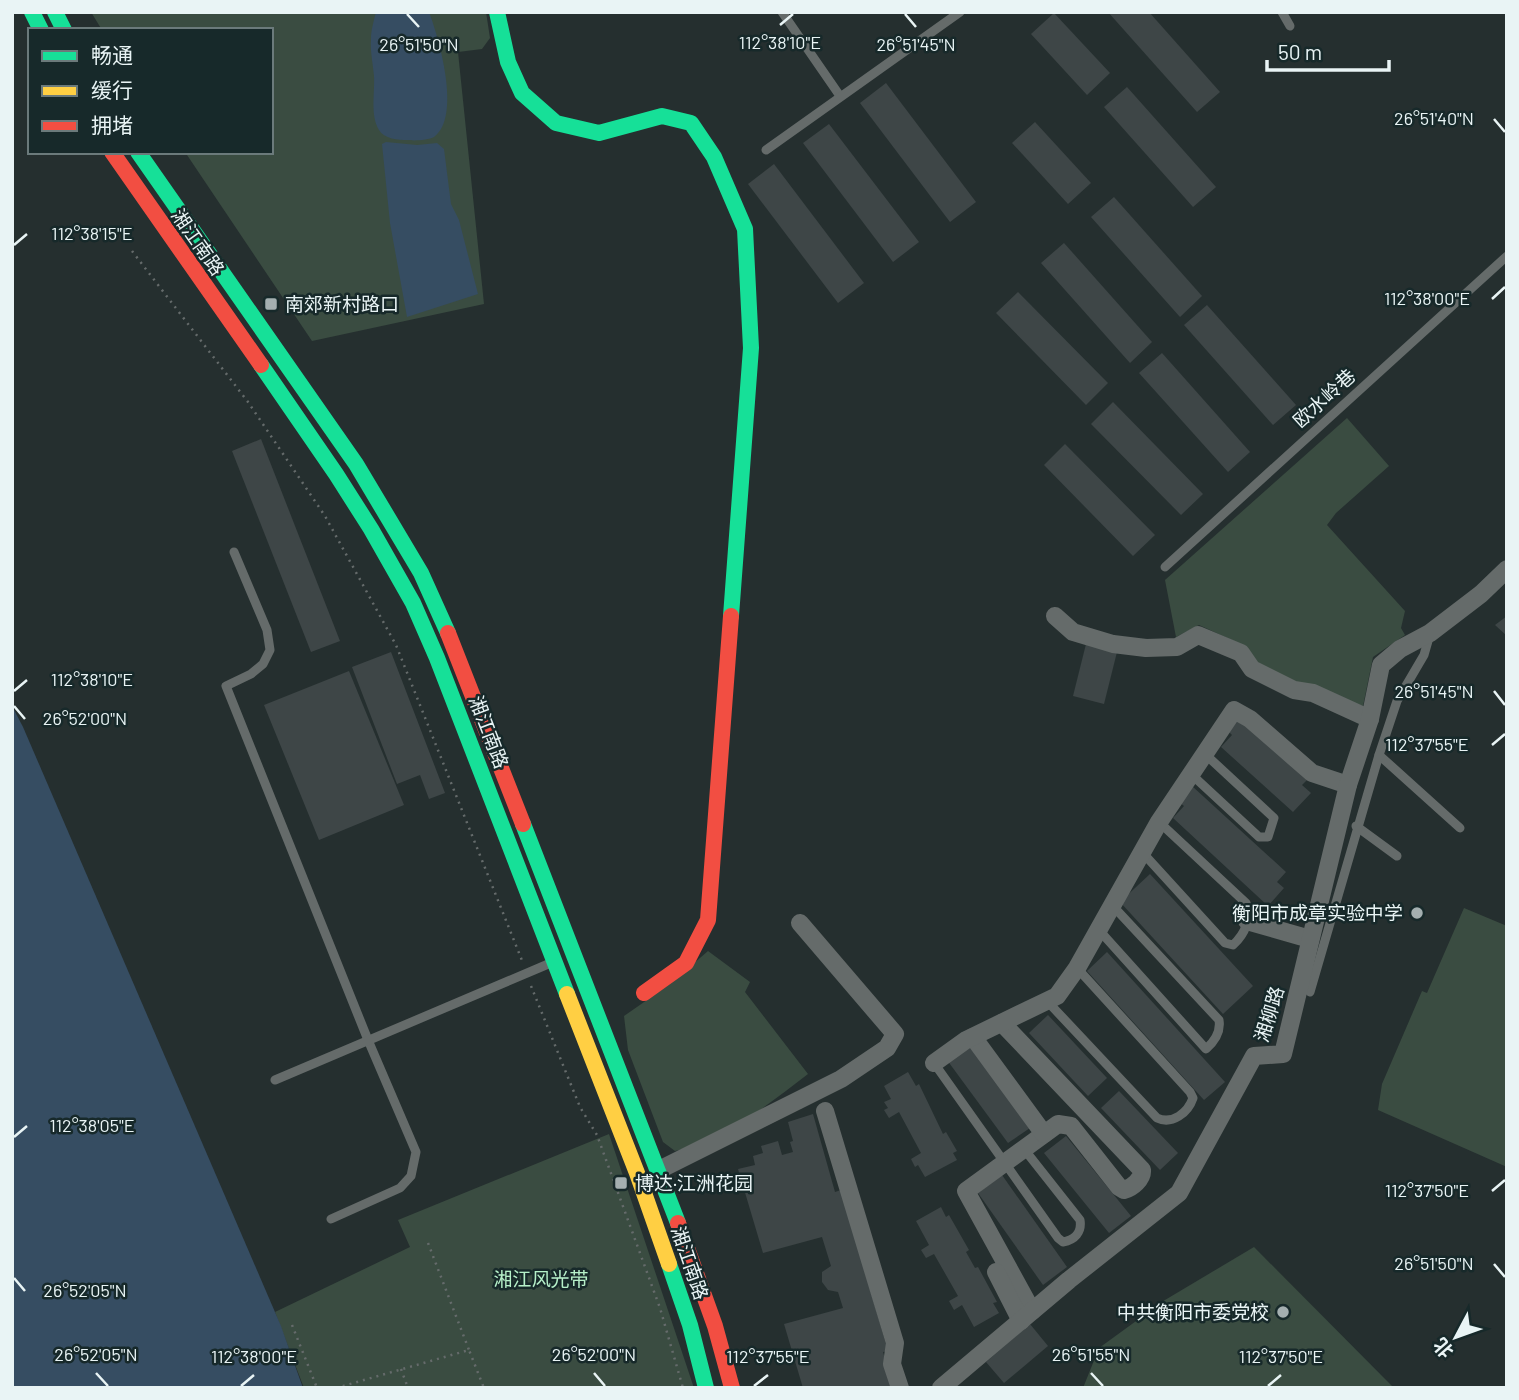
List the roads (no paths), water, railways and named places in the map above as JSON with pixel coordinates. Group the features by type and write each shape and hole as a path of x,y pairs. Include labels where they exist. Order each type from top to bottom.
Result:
{"main road":[{"path":"32,12 40,28"},
{"path":"55,12 63,28"},
{"path":"497,12 508,62 522,93 556,122 599,133 662,116 691,123 714,157 745,229 751,348 708,920 686,963 645,993"},
{"name":"湘江南路","path":"113,154 162,228 317,443 405,588 437,658 637,1173 690,1325 706,1388"},
{"name":"湘江南路","path":"139,154 178,214 341,442 371,487 422,575 457,656 659,1170 715,1326 732,1388"}],"street":[{"name":"湘柳路","path":"941,1388 1179,1193 1254,1056 1283,1054 1348,785 1370,719 1381,665 1400,649 1430,633 1481,594 1507,569"},
{"path":"1055,616 1073,632 1113,644 1146,648 1177,647 1198,635 1241,653 1252,669 1283,685 1313,693 1370,719"},
{"path":"934,1063 973,1037 1057,996 1077,968 1159,822 1234,710 1250,719 1312,773 1348,785"},
{"path":"1247,921 1310,939"},
{"path":"659,1170 841,1079 887,1048 895,1034 800,923"},
{"path":"1002,1023 1142,1170 1142,1174 1129,1189 1124,1190 1070,1126 1058,1124 966,1191 1005,1280 1027,1316"},
{"path":"973,1037 1044,1134"},
{"path":"825,1111 895,1343 892,1364 900,1388"}],"lane":[{"path":"782,12 840,96"},
{"path":"766,150 960,12"},
{"path":"1282,12 1290,26"},
{"name":"欧水岭巷","path":"1165,567 1507,256"},
{"path":"234,552 267,630 270,650 263,664 251,674 226,686 368,1040 416,1152 411,1176 400,1188 331,1219"},
{"path":"1310,992 1356,826 1397,701 1424,655 1430,633"},
{"path":"1191,774 1259,837 1268,837 1275,818 1205,754"},
{"path":"1379,755 1460,828"},
{"path":"1142,852 1225,943 1233,945 1240,938 1247,921 1248,908 1245,903 1159,822"},
{"path":"1356,826 1396,856"},
{"path":"1098,929 1206,1049 1214,1042 1219,1020 1112,905"},
{"path":"275,1080 555,961"},
{"path":"1047,1001 1157,1118 1164,1122 1171,1121 1191,1103 1193,1098 1190,1092 1077,968"},
{"path":"934,1063 1058,1238 1063,1242 1070,1240 1079,1233 1080,1220 1024,1149"}],"water":[{"path":"376,12 429,12 442,58 447,96 442,127 434,137 400,140 381,133 376,124 371,44"},
{"path":"386,142 417,145 437,143 444,149 451,204 459,220 478,294 407,317 390,223 382,144"},
{"path":"12,706 281,1326 303,1388 12,1388"}],"place":[{"name":"南郊新村路口","path":"271,304"},
{"name":"衡阳市成章实验中学","path":"1417,913"},
{"name":"博达·江洲花园","path":"621,1183"},
{"name":"中共衡阳市委党校","path":"1283,1312"}],"park label":[{"name":"湘江风光带","path":"541,1279"}]}
